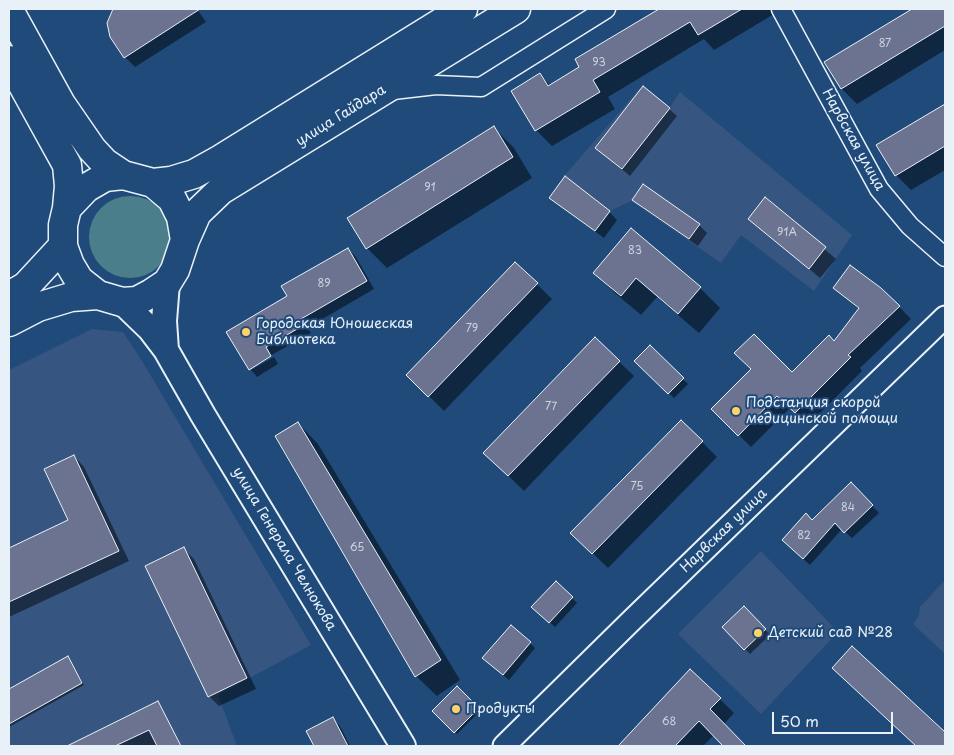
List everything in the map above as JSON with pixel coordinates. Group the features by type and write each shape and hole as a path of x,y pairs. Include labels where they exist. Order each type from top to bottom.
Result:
{"main road":[{"name":"улица Гайдара","path":"67,208 86,188 105,177 123,175 153,183 171,181 194,174 463,9"},
{"name":"улица Гайдара","path":"167,283 175,270 197,213 221,190 376,93 516,9"},
{"path":"9,10 66,112 92,149 106,164 123,175"},
{"path":"9,60 67,165 69,186 67,208 62,225 63,246 70,265 79,280 110,299"},
{"name":"улица Гайдара","path":"153,183 172,199 181,217 185,240"},
{"path":"9,296 26,286 63,246"},
{"path":"9,322 38,308 71,298 137,301 167,283"},
{"name":"улица Генерала Челнокова","path":"166,350 164,321 167,283"},
{"name":"улица Генерала Челнокова","path":"110,299 150,329 166,350 203,415 403,746"}],"street":[{"path":"376,93 422,86 481,87 606,9"},
{"name":"Нарвская улица","path":"781,9 879,189 910,226 945,257"},
{"name":"Нарвская улица","path":"504,746 945,317"}],"shaded area":[{"path":"643,85 670,107 680,92 852,235 814,291 741,235 721,263 631,201 612,210 595,232 549,198 565,175"},
{"path":"92,329 123,332 311,645 218,695 237,746 9,746 9,370"},
{"name":"Детский сад №28","path":"761,551 838,632 761,714 678,634"},
{"path":"945,580 945,654 913,624 919,616 920,607"}],"green space":[{"path":"122,196 138,196 153,203 164,214 171,229 168,253 159,266 138,278 122,278 107,271 96,260 89,245 89,229 96,214 107,203"}],"building":[{"path":"113,9 200,9 124,58 110,37 107,23"},
{"path":"659,9 742,9 698,35 690,22 593,80 600,92 535,131 511,91 540,73 548,86 579,67 575,59"},
{"path":"912,9 945,9 945,26 841,89 824,62"},
{"path":"643,86 670,108 622,169 595,148"},
{"path":"945,104 945,146 895,176 876,145"},
{"path":"494,126 513,157 366,249 347,218"},
{"path":"565,176 610,211 595,231 549,198"},
{"path":"643,184 700,224 689,239 632,200"},
{"path":"765,197 826,247 809,269 748,219"},
{"path":"631,228 701,287 678,314 636,278 621,296 593,273"},
{"path":"348,248 367,281 301,319 304,325 266,347 271,356 249,370 226,332 287,296 281,286"},
{"path":"515,262 538,283 428,397 406,375"},
{"path":"850,265 881,288 900,306 848,355 851,357 795,413 777,396 738,436 711,409 751,369 734,353 754,334 792,372 829,335 834,341 859,308 833,288"},
{"path":"595,337 620,361 508,476 483,453"},
{"path":"650,345 684,378 668,394 634,361"},
{"path":"681,420 703,441 592,554 570,533"},
{"path":"298,422 441,660 415,677 275,436"},
{"path":"74,455 119,551 9,602 9,548 68,520 44,469"},
{"path":"851,482 873,505 844,533 835,523 803,559 782,540 806,513 812,520"},
{"path":"184,547 247,678 208,697 145,566"},
{"path":"556,581 573,597 549,623 531,607"},
{"path":"744,606 766,629 744,650 722,627"},
{"path":"511,625 531,642 503,675 482,658"},
{"path":"852,646 945,732 945,746 916,746 832,668"},
{"path":"68,656 82,683 9,724 9,689"},
{"path":"690,669 721,698 710,709 746,746 723,746 699,721 675,746 618,746"},
{"name":"Продукты","path":"457,686 479,708 454,733 432,711"},
{"path":"158,701 181,746 157,746 149,730 115,746 67,746"},
{"path":"333,717 348,746 314,746 306,731"}],"place":[{"name":"Городская Юношеская Библиотека","path":"246,332"},
{"name":"Подстанция скорой медицинской помощи","path":"736,411"},
{"name":"Детский сад №28","path":"758,633"},
{"name":"Продукты","path":"456,709"}]}
